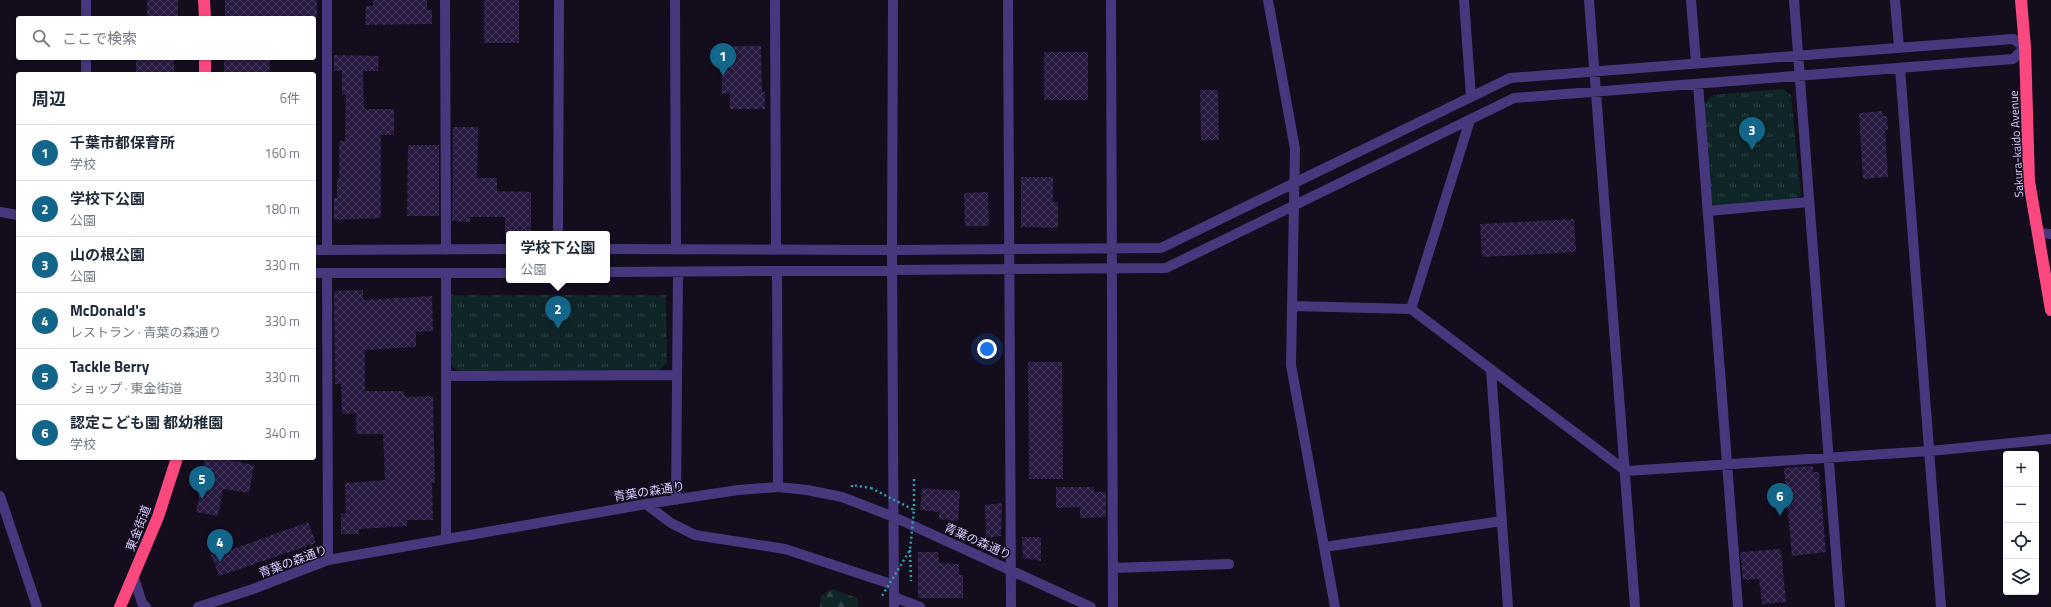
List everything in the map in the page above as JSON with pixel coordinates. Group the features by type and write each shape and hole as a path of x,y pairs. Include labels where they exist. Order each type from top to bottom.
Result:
{"highway":[{"path":"204,0 205,16"},
{"name":"Sakura-kaido Avenue","path":"2021,0 2025,47 2029,181 2051,310"},
{"path":"205,60 205,72"},
{"name":"東金街道","path":"120,607 134,578 158,517 176,460"}],"street":[{"path":"86,0 86,16"},
{"path":"327,0 327,250"},
{"path":"444,0 446,250"},
{"path":"558,231 559,0"},
{"path":"675,0 676,249"},
{"path":"775,0 776,249"},
{"path":"893,0 892,271 894,602 920,607"},
{"path":"1008,0 1011,607"},
{"path":"1111,0 1112,607"},
{"path":"1268,0 1295,149 1291,365 1336,607"},
{"path":"1464,0 1471,97"},
{"path":"1589,0 1626,471 1635,607"},
{"path":"1691,0 1696,63"},
{"path":"1794,0 1840,607"},
{"path":"1895,0 1899,48"},
{"path":"610,249 892,250 1161,248 1510,78 2013,39 2025,47 2013,59 1514,98 1166,268 777,272 610,272"},
{"path":"86,60 86,72"},
{"path":"1900,68 1941,607"},
{"path":"1698,84 1738,607"},
{"path":"1411,309 1470,120"},
{"path":"1708,211 1809,202"},
{"path":"0,212 16,216"},
{"path":"2038,234 2051,234"},
{"path":"316,250 506,249"},
{"path":"676,500 678,272"},
{"path":"777,272 778,487"},
{"path":"316,273 506,273"},
{"path":"327,273 328,560"},
{"path":"446,273 446,538"},
{"path":"1292,306 1411,309 1626,471 1930,451 2051,439"},
{"path":"1491,370 1508,607"},
{"path":"446,376 677,374"},
{"name":"青葉の森通り","path":"198,607 253,589 328,560 446,538 646,504 738,490 778,487 807,490 842,497 894,517 1091,607"},
{"path":"0,496 37,607"},
{"path":"646,504 672,522 695,535 785,549 894,585"},
{"path":"1324,547 1502,521"},
{"path":"1112,568 1229,564"},
{"path":"134,578 142,603 146,607"}],"path":[{"path":"911,581 910,550 914,510 914,479"},
{"path":"871,492 852,489 852,485 871,488 914,510"},
{"path":"882,596 910,550"}],"green space":[{"path":"1783,89 1791,95 1801,195 1797,201 1716,207 1711,202 1704,105 1712,95"},
{"path":"450,295 666,295 667,363 656,373 460,373 449,363"},
{"path":"832,589 857,598 859,607 820,607 821,596"}],"building":[{"path":"147,0 178,0 178,16 147,16"},
{"path":"225,0 317,0 317,18 316,16 225,16"},
{"path":"373,0 427,0 427,10 432,10 432,24 365,25 366,6 373,6"},
{"path":"484,0 519,0 519,43 484,43"},
{"path":"722,46 761,46 762,92 765,92 765,109 730,109 730,93 722,94"},
{"path":"1044,52 1088,52 1088,100 1044,100"},
{"path":"334,55 379,56 378,71 363,71 364,109 394,109 394,135 381,135 381,218 334,220 334,198 337,198 337,178 339,178 339,141 345,141 346,95 342,95 342,71 334,71"},
{"path":"136,60 174,60 174,72 136,72"},
{"path":"224,60 270,60 269,72 224,72"},
{"path":"1200,90 1218,90 1219,140 1201,140"},
{"path":"1882,111 1883,116 1887,116 1888,130 1885,130 1888,177 1863,179 1859,113"},
{"path":"453,127 478,127 477,178 497,178 497,191 531,192 531,231 506,231 505,234 505,217 470,217 470,222 452,221"},
{"path":"408,145 439,145 439,216 407,216"},
{"path":"1021,177 1053,177 1053,202 1058,202 1058,228 1021,227"},
{"path":"988,192 989,226 965,226 964,193"},
{"path":"1574,219 1576,252 1482,257 1480,224"},
{"path":"363,290 363,300 432,296 433,331 416,332 416,347 365,350 365,391 404,391 405,397 433,396 435,483 432,483 433,520 407,520 407,526 359,529 359,534 341,534 341,514 346,513 345,483 385,480 383,434 356,434 356,413 342,414 341,384 335,384 334,291"},
{"path":"1028,362 1062,362 1063,479 1029,479"},
{"path":"205,460 228,460 254,465 249,493 223,489 218,516 196,512 202,482 195,481 197,468 203,469"},
{"path":"1813,466 1813,472 1819,472 1826,552 1792,556 1784,468"},
{"path":"1056,487 1094,487 1094,492 1106,492 1106,517 1080,518 1080,507 1056,508"},
{"path":"922,488 960,491 958,521 939,519 939,512 920,510"},
{"path":"1002,503 1001,536 986,538 985,505"},
{"path":"308,522 316,543 219,576 210,552 228,546 230,550"},
{"path":"1022,537 1041,537 1041,561 1023,558"},
{"path":"1781,549 1786,602 1762,604 1759,579 1743,580 1740,552"},
{"path":"918,552 938,552 939,563 959,564 959,575 963,575 963,598 918,598"}],"place":[{"name":"千葉市都保育所","path":"723,76"},
{"name":"山の根公園","path":"1752,150"},
{"name":"学校下公園","path":"558,329"},
{"name":"Tackle Berry","path":"202,499"},
{"name":"認定こども園 都幼稚園","path":"1780,516"},
{"name":"McDonald's","path":"220,562"}]}
